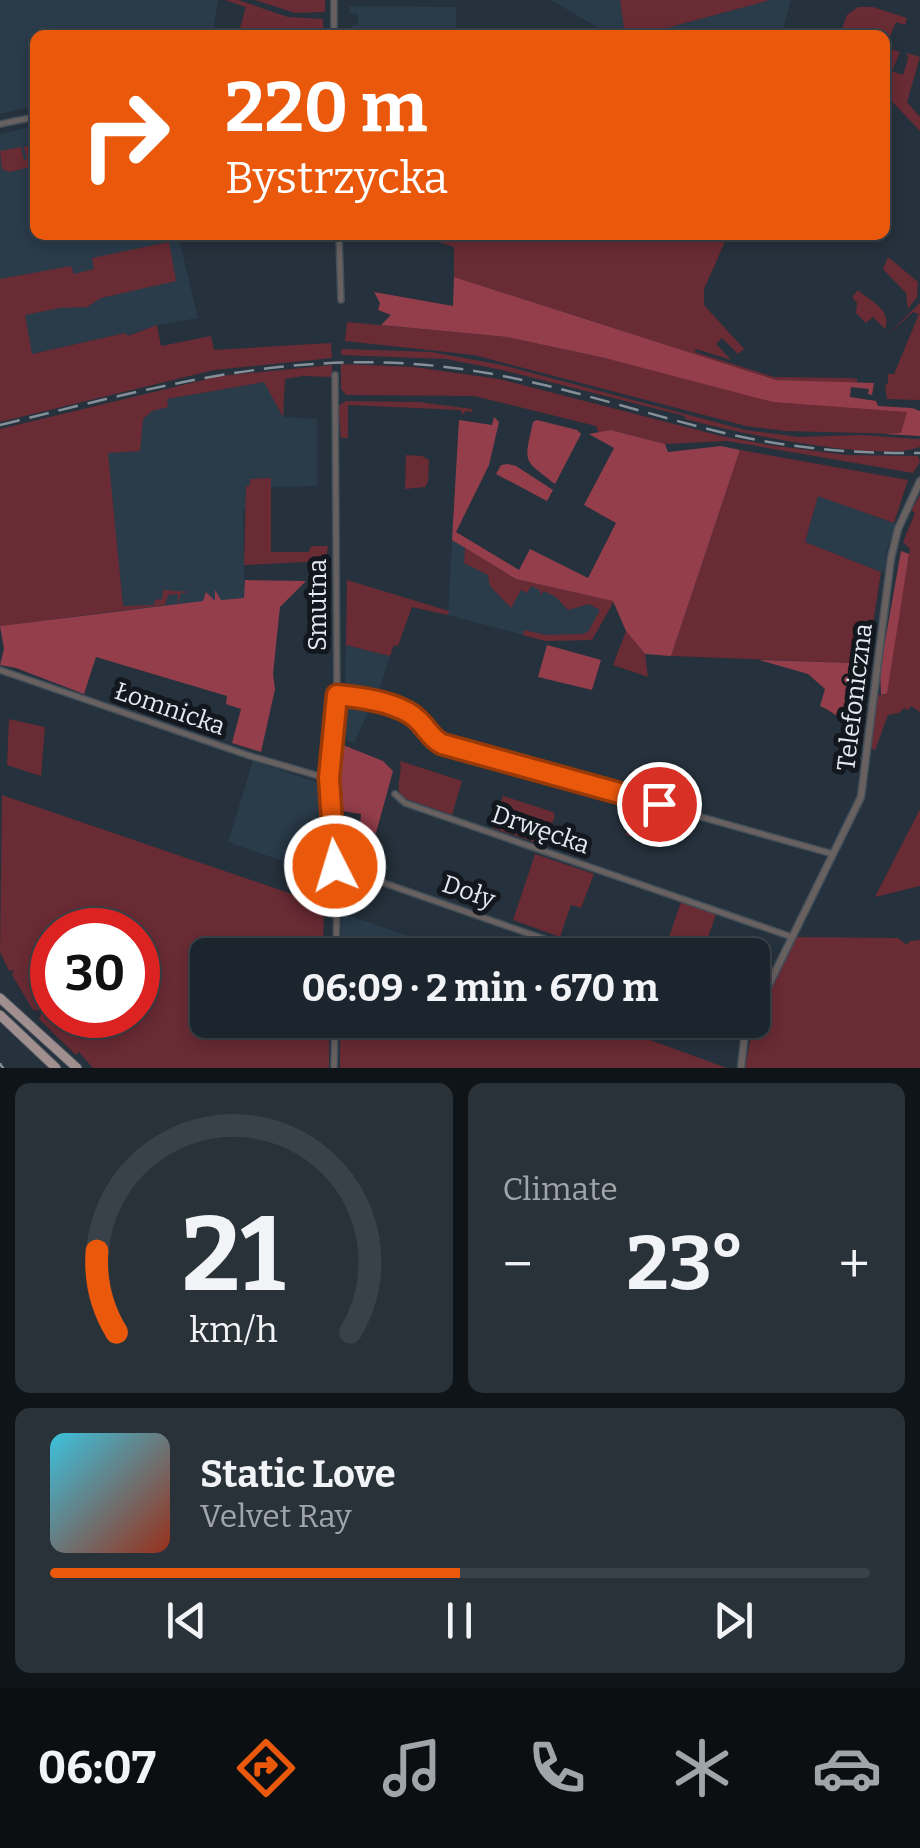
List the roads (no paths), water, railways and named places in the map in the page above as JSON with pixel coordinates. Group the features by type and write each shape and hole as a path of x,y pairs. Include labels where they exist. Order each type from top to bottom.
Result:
{"main road":[{"path":"0,998 76,1068"},
{"path":"0,1015 56,1068"}],"street":[{"path":"334,0 334,30"},
{"path":"0,124 30,118"},
{"path":"339,240 341,300"},
{"name":"Smutna","path":"335,375 337,695 329,778 336,938"},
{"name":"Telefoniczna","path":"770,982 862,792 892,549 920,481"},
{"name":"Łomnicka","path":"0,670 229,749 329,778"},
{"path":"337,695 411,714 442,744 833,854"},
{"name":"Drwęcka","path":"395,794 398,800 422,809 792,937"},
{"name":"Doły","path":"335,866 541,938"},
{"path":"334,1038 334,1068"},
{"name":"Telefoniczna","path":"741,1068 745,1038"}],"tram line":[{"path":"0,1064 3,1068"}],"railway":[{"path":"0,425 182,382 300,365 361,362 487,373 772,443 920,453"}]}
